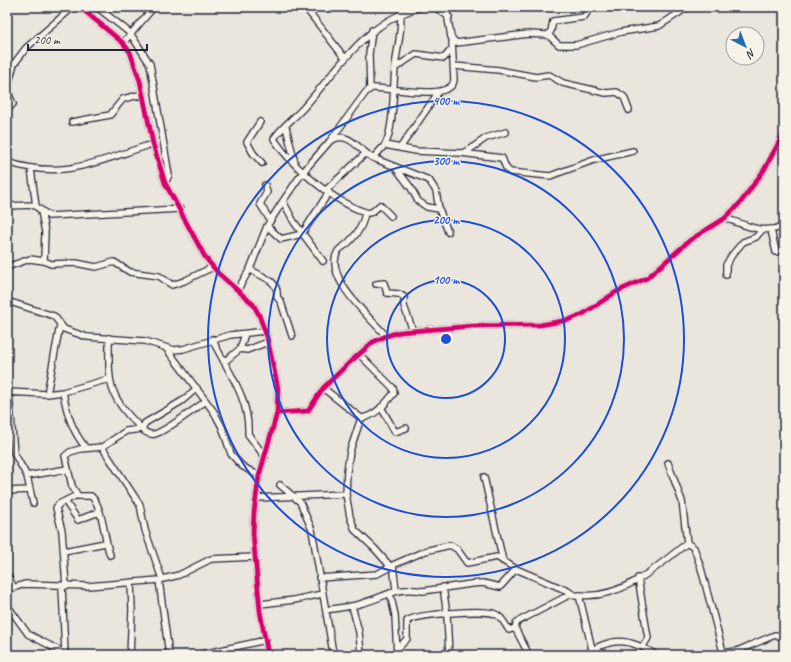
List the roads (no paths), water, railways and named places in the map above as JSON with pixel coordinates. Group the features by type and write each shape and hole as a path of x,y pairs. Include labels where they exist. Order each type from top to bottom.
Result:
{"street":[{"path":"7,110 13,104 7,90 14,64 18,57 72,7"},
{"path":"80,7 123,43 133,58 143,94 153,144 166,183 205,257 213,267 253,304 265,331 278,388 277,413 259,476 253,534 254,557 268,655"},
{"path":"97,7 130,33 150,64 169,175 166,183"},
{"path":"123,43 153,7"},
{"path":"304,7 344,57"},
{"path":"373,158 385,145 389,131 401,15 400,7"},
{"path":"391,216 380,205 372,212 365,212 328,191 296,166 274,139 312,99 344,57 372,30 419,7"},
{"path":"435,7 449,17"},
{"path":"400,148 438,93 452,86 454,66 449,17 446,7"},
{"path":"548,35 552,31 553,21 584,17 591,8 597,7"},
{"path":"452,40 461,44 517,34 548,35 558,45 586,43 621,32 659,26 688,7"},
{"path":"370,90 369,54 372,30"},
{"path":"395,68 416,54 444,58 452,49"},
{"path":"454,66 499,70 536,76 549,75 563,83 606,93 617,92 624,98 629,110"},
{"path":"238,289 250,269 269,223 303,172 330,141 370,90 376,88 438,93"},
{"path":"72,122 110,115 120,101 143,94"},
{"path":"260,122 247,142 253,153 262,163"},
{"path":"286,127 296,166"},
{"path":"461,153 469,150 486,138 506,132"},
{"path":"277,413 308,411 323,388 359,354 374,342 386,336 414,331 473,326 540,325 568,320 583,314 616,292 647,278 690,240 725,218 760,176 784,133"},
{"path":"330,141 342,136 352,141 373,158 429,180 436,191 440,209 448,232"},
{"path":"7,162 31,169 59,171 90,165 153,144"},
{"path":"385,145 416,151 461,153 502,158 506,168 510,172 550,176 594,160 633,151"},
{"path":"265,185 267,192 260,204 269,223 281,239 302,234 328,191 366,153"},
{"path":"394,166 411,188 418,201 427,207 440,209"},
{"path":"31,169 36,206 49,216 180,209"},
{"path":"283,202 302,234 313,246 322,261"},
{"path":"7,206 36,206"},
{"path":"41,211 45,232 44,261"},
{"path":"365,212 360,230 338,252 336,269 342,284 358,308 386,336"},
{"path":"725,218 762,230 771,230 784,226"},
{"path":"726,275 726,265 732,255 744,242 753,239 762,230"},
{"path":"771,230 776,252"},
{"path":"7,267 30,260 44,261 51,264 76,263 96,267 117,262 130,272 159,276 172,285 213,267"},
{"path":"250,269 258,275 272,281 276,285 278,290 277,297 281,302 292,336"},
{"path":"376,284 384,283 388,293 399,294 404,298 404,306 414,331"},
{"path":"7,301 54,316 60,325 68,331 87,337 145,341 166,348 183,349 212,339 265,331"},
{"path":"47,394 60,325"},
{"path":"224,362 240,350 245,334"},
{"path":"109,338 109,379 119,404 142,429 150,434 155,434 206,401"},
{"path":"212,339 244,399 248,434 265,457"},
{"path":"240,350 247,350 268,342"},
{"path":"166,348 197,388 222,427 231,454 242,466 259,476"},
{"path":"359,354 393,388 394,393 374,413 361,418"},
{"path":"33,503 27,476 14,453 10,436 8,392 47,394 63,392 109,379"},
{"path":"142,429 145,423 182,401 197,388"},
{"path":"323,388 361,418"},
{"path":"63,392 67,416 77,436 86,448"},
{"path":"381,407 395,432 406,428"},
{"path":"361,418 350,451 346,478 346,494 350,517 355,530 375,548 391,566 396,590"},
{"path":"77,495 72,486 67,469 65,456 67,453 102,446 126,431 142,429"},
{"path":"102,446 140,505 145,530 161,580 168,655"},
{"path":"668,463 682,501 687,543 694,548 702,568 723,652"},
{"path":"27,476 67,469"},
{"path":"484,477 503,561"},
{"path":"280,485 295,496 302,505 315,540 319,578 333,653"},
{"path":"7,491 30,490"},
{"path":"256,498 346,494"},
{"path":"7,605 28,634 66,654 64,551 56,508 59,504 77,495 93,498 97,502 105,543 110,555"},
{"path":"65,501 78,520 99,512"},
{"path":"64,551 105,543"},
{"path":"319,578 377,574 396,563 448,545 456,547 466,563 497,557 516,569 568,591 575,596 589,596 610,593 638,578 668,559 687,543"},
{"path":"7,590 13,586 25,584 88,586 161,580 179,575 211,558 254,557"},
{"path":"326,610 366,602 396,590 414,588 423,591 443,587 483,583 502,586 516,569"},
{"path":"7,574 13,586"},
{"path":"638,578 648,638 643,646"},
{"path":"130,655 132,610 131,582"},
{"path":"443,587 447,615 449,655"},
{"path":"390,593 394,610 397,652"},
{"path":"260,604 294,600 322,594"},
{"path":"530,655 515,628 518,620 571,594"},
{"path":"579,595 592,650"},
{"path":"352,606 358,629 361,655"},
{"path":"397,652 407,639 408,620 420,616 487,612 499,616 509,630 515,628"},
{"path":"707,655 746,648 770,636 775,635 784,637"},
{"path":"198,655 266,640"},
{"path":"584,655 602,644 620,641 643,646 656,655"}]}
